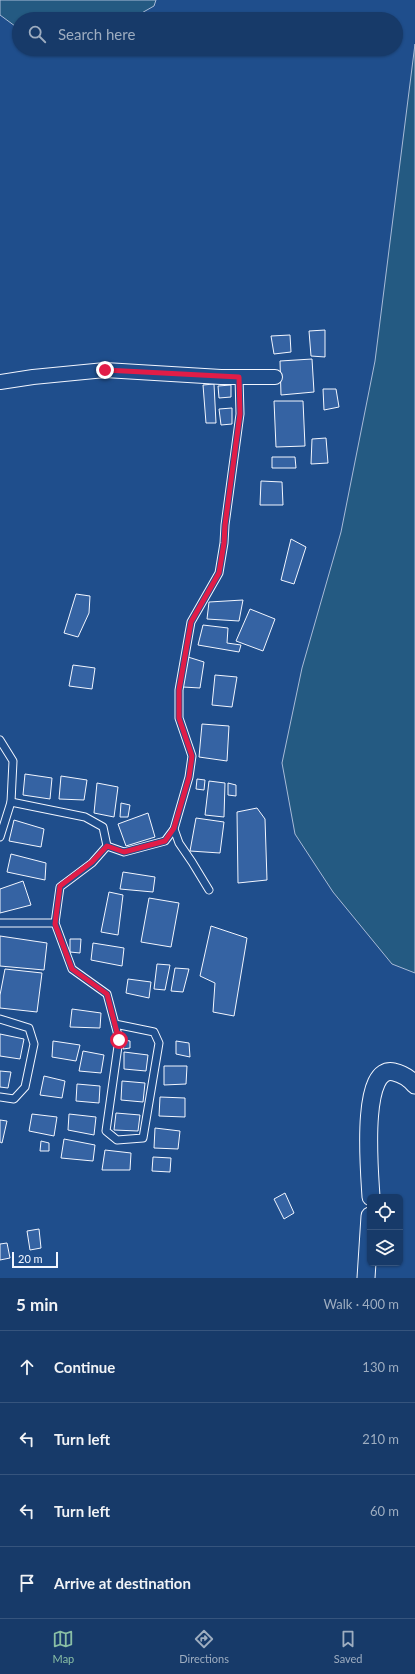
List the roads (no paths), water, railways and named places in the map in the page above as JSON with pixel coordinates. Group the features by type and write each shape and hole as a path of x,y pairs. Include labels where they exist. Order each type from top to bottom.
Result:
{"street":[{"path":"0,382 33,377 105,370 239,377 275,377"},
{"path":"371,1194 369,1117 372,1092 378,1078 386,1072 393,1071 404,1075 415,1084"},
{"path":"366,1278 369,1230"}],"lane":[{"path":"107,846 124,852 165,841 174,828 189,777 192,756 179,718 179,690 191,622 219,573 240,414 239,377"},
{"path":"0,740 13,761 11,802 0,837"},
{"path":"11,802 85,817 103,827 107,846"},
{"path":"174,828 179,844 209,890"},
{"path":"107,846 92,862 60,886 55,924 72,969 107,994 119,1040 106,1131 117,1140 142,1138 159,1043 154,1032 115,1024"},
{"path":"0,922 55,924"},
{"path":"0,1019 29,1028 34,1044 25,1087 14,1099 0,1097"}]}
